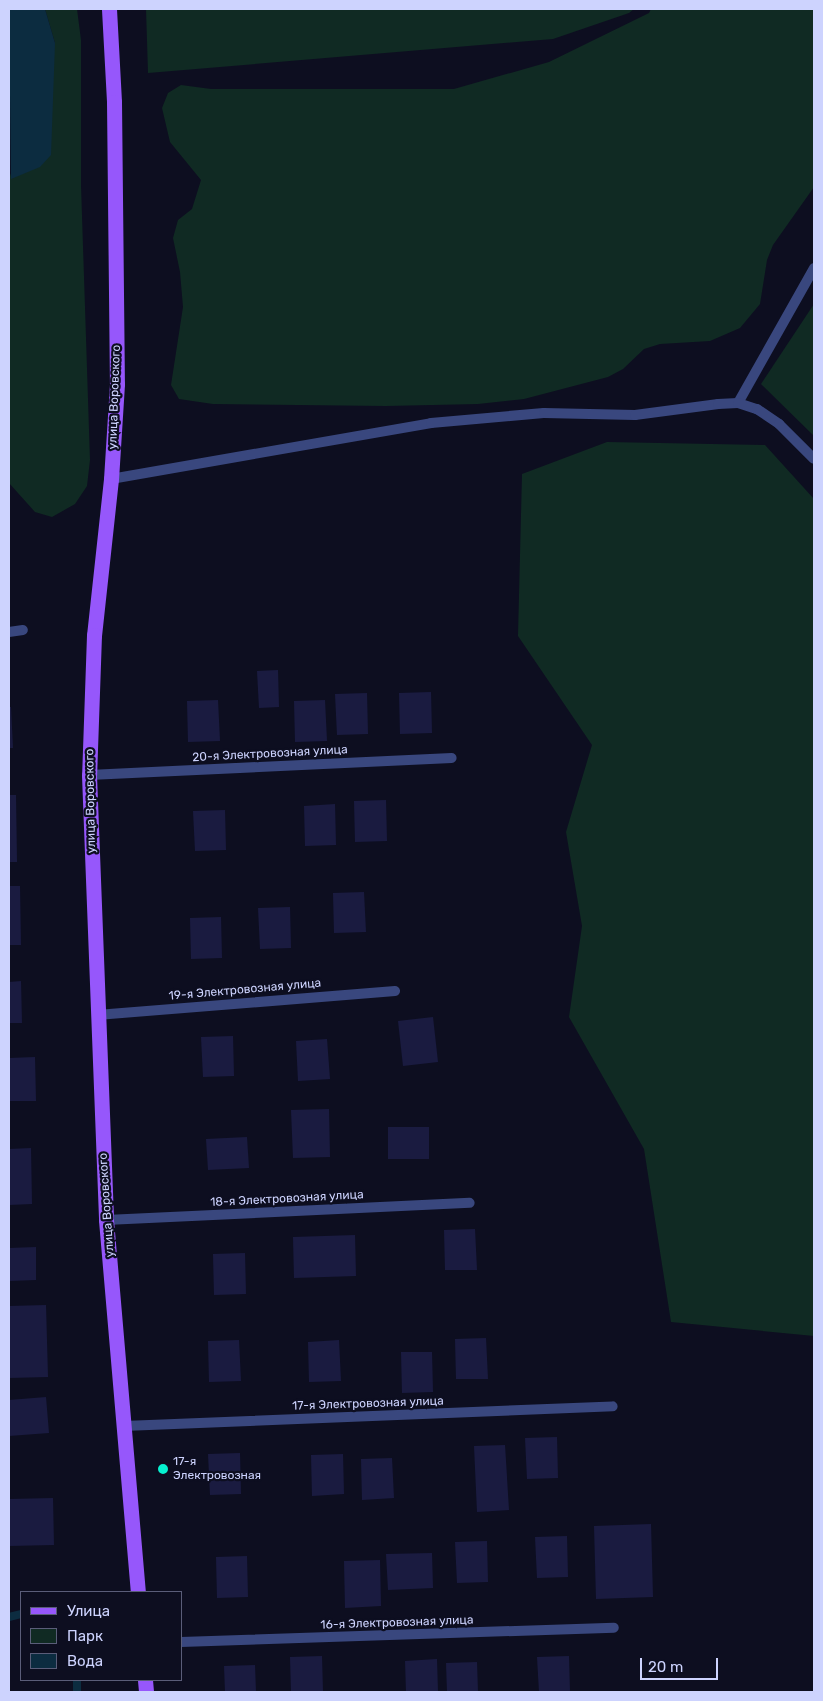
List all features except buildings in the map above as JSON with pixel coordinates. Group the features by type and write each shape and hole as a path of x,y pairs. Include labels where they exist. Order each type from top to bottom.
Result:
{"main road":[{"name":"улица Воровского","path":"109,9 114,102 117,384 111,479 94,635 89,775 106,1220 138,1591"}],"street":[{"path":"738,403 814,268"},
{"path":"111,479 431,423 544,413 635,415 738,403 757,409 779,424 814,459"},
{"path":"9,632 23,630"},
{"name":"20-я Электровозная улица","path":"89,775 452,758"},
{"name":"19-я Электровозная улица","path":"97,1015 395,991"},
{"name":"18-я Электровозная улица","path":"106,1220 470,1203"},
{"name":"17-я Электровозная улица","path":"124,1426 613,1406"},
{"name":"16-я Электровозная улица","path":"182,1642 614,1628"}],"green space":[{"path":"45,9 77,9 81,40 81,185 90,460 87,486 75,504 52,517 35,512 9,483 9,179 55,43"},
{"path":"146,9 634,9 629,13 553,39 148,73"},
{"path":"651,9 814,9 814,187 773,245 767,260 760,304 740,328 710,341 660,344 644,349 623,369 608,377 524,399 478,404 386,406 213,404 179,399 171,385 183,307 180,272 173,238 178,220 192,209 201,180 170,142 162,108 168,93 181,85 211,89 454,89 549,62 649,13"},
{"path":"814,304 814,436 761,384"},
{"path":"607,442 765,445 814,499 814,1336 671,1322 644,1149 569,1017 582,926 566,832 592,745 518,636 522,474"}],"water":[{"path":"9,9 45,9 55,43 51,155 40,167 11,179"}],"waterway":[{"path":"9,1617 20,1614"},
{"path":"77,1681 77,1692"}],"place":[{"name":"17-я Электровозная","path":"163,1469"}]}
